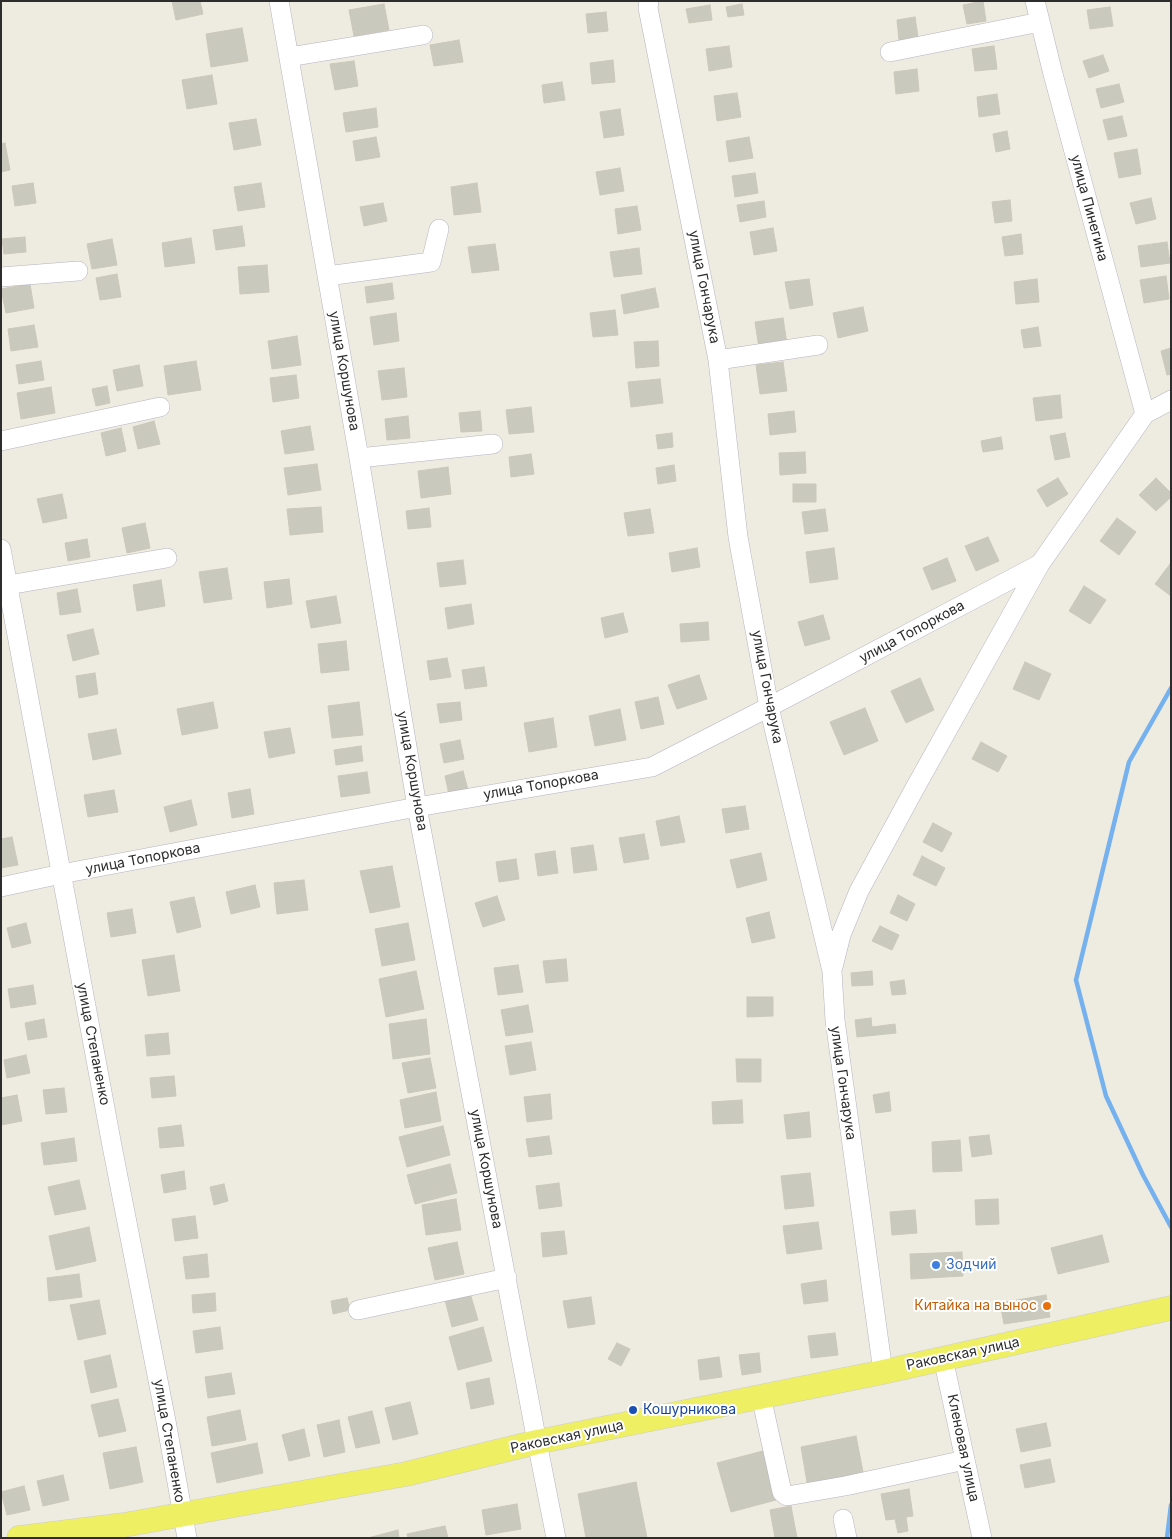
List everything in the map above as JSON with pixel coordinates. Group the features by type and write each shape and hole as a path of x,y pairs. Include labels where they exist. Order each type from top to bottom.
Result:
{"main road":[{"name":"Раковская улица","path":"19,1538 124,1526 185,1527 537,1442 883,1372 1166,1309"}],"street":[{"name":"улица Коршунова","path":"279,1 359,458 417,807 556,1538"},
{"name":"улица Гончарука","path":"649,1 652,28 718,360 738,536 769,707 832,970 835,1020 883,1372"},
{"name":"улица Пинегина","path":"1035,1 1145,414"},
{"path":"890,52 1040,22"},
{"path":"289,57 423,35"},
{"path":"327,276 431,262 439,229"},
{"path":"1,277 78,271"},
{"path":"718,360 818,345"},
{"name":"улица Топоркова","path":"832,970 841,935 859,891 1040,564 1145,414 1171,400"},
{"path":"1,441 160,407"},
{"path":"359,458 493,444"},
{"name":"улица Степаненко","path":"1,549 110,1137 185,1527"},
{"path":"8,586 167,558"},
{"name":"улица Топоркова","path":"1,887 417,807 652,767 1040,564"},
{"path":"358,1310 507,1278"},
{"name":"Кленовая улица","path":"943,1358 982,1538"},
{"path":"761,1396 782,1492 787,1496 845,1486 965,1460"},
{"path":"843,1518 847,1538"}],"building":[{"path":"172,1 200,1 203,14 176,20"},
{"path":"983,1 986,21 967,24 963,5"},
{"path":"384,4 389,30 354,36 349,10"},
{"path":"742,4 744,15 728,17 726,7"},
{"path":"710,5 712,20 689,23 686,9"},
{"path":"1110,7 1113,26 1090,29 1087,10"},
{"path":"606,12 608,31 588,33 586,14"},
{"path":"915,17 918,37 899,40 897,20"},
{"path":"242,28 248,61 211,67 206,34"},
{"path":"459,40 463,62 434,66 430,45"},
{"path":"729,46 732,67 709,71 706,49"},
{"path":"994,46 997,69 975,71 972,49"},
{"path":"1103,55 1109,71 1089,78 1083,61"},
{"path":"613,60 615,82 592,84 590,63"},
{"path":"354,61 358,86 335,90 330,64"},
{"path":"917,69 919,91 896,94 894,72"},
{"path":"212,75 217,104 187,109 182,80"},
{"path":"562,82 565,100 544,103 542,85"},
{"path":"1119,84 1124,102 1101,108 1096,89"},
{"path":"737,93 741,117 717,121 714,96"},
{"path":"997,94 1000,114 979,117 977,97"},
{"path":"376,108 378,127 346,132 343,113"},
{"path":"620,109 624,135 604,138 600,112"},
{"path":"1122,116 1127,136 1108,140 1103,120"},
{"path":"256,119 261,145 234,150 229,123"},
{"path":"1007,131 1010,149 996,152 993,134"},
{"path":"376,137 380,157 356,161 353,141"},
{"path":"749,137 753,158 729,162 726,141"},
{"path":"5,143 10,170 1,172 1,144"},
{"path":"1137,149 1141,174 1119,178 1114,153"},
{"path":"620,168 624,191 600,195 596,172"},
{"path":"755,173 758,193 735,197 732,176"},
{"path":"33,183 36,203 15,206 12,186"},
{"path":"261,183 265,207 238,211 234,187"},
{"path":"477,183 481,212 454,215 451,187"},
{"path":"1151,198 1156,219 1136,224 1130,203"},
{"path":"1010,200 1012,221 995,223 992,202"},
{"path":"764,201 766,217 740,222 737,205"},
{"path":"383,203 387,221 364,226 360,207"},
{"path":"637,206 641,230 618,234 615,209"},
{"path":"242,226 245,246 216,250 213,230"},
{"path":"773,228 777,251 754,255 750,232"},
{"path":"1021,234 1023,254 1005,256 1002,237"},
{"path":"25,237 26,252 4,254 2,239"},
{"path":"191,238 195,263 165,267 162,243"},
{"path":"112,239 117,265 92,269 87,244"},
{"path":"1167,242 1170,263 1141,267 1138,246"},
{"path":"495,244 499,270 472,273 468,247"},
{"path":"639,248 642,274 614,277 610,252"},
{"path":"267,265 269,292 240,294 238,267"},
{"path":"117,274 121,297 100,300 96,278"},
{"path":"1166,276 1169,299 1144,303 1140,280"},
{"path":"809,279 813,305 790,309 785,282"},
{"path":"1037,279 1039,302 1016,304 1014,282"},
{"path":"392,283 394,299 367,303 365,287"},
{"path":"30,284 34,308 6,313 1,289"},
{"path":"655,288 659,307 624,314 621,295"},
{"path":"863,307 868,331 838,338 833,313"},
{"path":"615,310 618,335 593,337 590,313"},
{"path":"396,313 399,341 374,345 370,317"},
{"path":"783,318 787,344 759,348 755,322"},
{"path":"34,325 38,347 11,351 8,329"},
{"path":"1038,327 1041,346 1024,348 1021,330"},
{"path":"297,336 301,365 272,369 268,341"},
{"path":"658,341 659,366 636,368 634,342"},
{"path":"1171,348 1171,374 1167,375 1161,351"},
{"path":"41,361 44,380 19,384 16,365"},
{"path":"196,361 201,390 168,395 164,366"},
{"path":"783,362 787,391 760,394 756,365"},
{"path":"139,365 143,386 117,391 113,370"},
{"path":"404,368 407,397 382,400 378,371"},
{"path":"296,375 299,398 273,402 270,378"},
{"path":"660,379 663,403 631,407 628,382"},
{"path":"107,386 110,403 96,406 92,389"},
{"path":"51,387 55,413 21,419 17,393"},
{"path":"1060,395 1062,418 1036,421 1033,398"},
{"path":"531,407 534,432 509,434 506,410"},
{"path":"480,411 482,431 461,432 459,413"},
{"path":"794,411 796,432 770,435 768,414"},
{"path":"408,416 410,438 387,440 385,419"},
{"path":"154,421 160,444 138,449 133,427"},
{"path":"310,426 314,450 285,454 281,431"},
{"path":"121,428 126,451 106,456 101,433"},
{"path":"672,433 673,447 658,449 656,435"},
{"path":"1065,433 1070,457 1055,460 1050,436"},
{"path":"1001,437 1003,449 983,452 981,441"},
{"path":"805,452 806,473 780,475 779,453"},
{"path":"531,454 534,474 511,477 509,457"},
{"path":"317,464 321,490 288,495 284,468"},
{"path":"674,465 676,481 658,484 656,468"},
{"path":"448,467 451,494 421,498 418,471"},
{"path":"1058,478 1068,494 1047,507 1037,490"},
{"path":"1156,478 1171,493 1171,497 1156,511 1139,495"},
{"path":"793,484 816,484 816,502 793,502"},
{"path":"62,494 67,518 43,523 37,499"},
{"path":"321,507 323,532 290,535 287,509"},
{"path":"429,508 431,527 408,529 406,511"},
{"path":"650,509 654,533 628,536 624,513"},
{"path":"825,509 828,531 805,534 802,512"},
{"path":"1117,518 1136,532 1119,555 1100,541"},
{"path":"145,523 150,548 127,553 122,528"},
{"path":"988,537 999,561 976,571 965,546"},
{"path":"87,539 90,557 68,561 65,543"},
{"path":"697,548 700,567 672,572 669,553"},
{"path":"834,548 838,579 810,583 806,552"},
{"path":"947,558 956,581 932,590 923,568"},
{"path":"463,560 466,584 440,587 437,563"},
{"path":"1171,565 1171,596 1155,584"},
{"path":"227,568 232,599 204,603 199,572"},
{"path":"289,579 292,604 267,608 264,582"},
{"path":"161,580 165,606 137,611 133,585"},
{"path":"1084,586 1106,600 1090,624 1069,611"},
{"path":"77,589 81,612 60,615 57,593"},
{"path":"336,596 341,623 311,628 306,601"},
{"path":"471,604 474,624 448,629 445,608"},
{"path":"623,613 628,632 605,638 601,618"},
{"path":"823,615 830,639 805,646 798,622"},
{"path":"708,622 709,640 681,642 680,624"},
{"path":"93,629 99,654 73,661 67,635"},
{"path":"346,641 349,670 321,673 318,644"},
{"path":"447,658 451,677 430,680 427,661"},
{"path":"1025,662 1051,674 1039,700 1013,689"},
{"path":"484,667 487,686 465,689 462,670"},
{"path":"95,673 98,694 79,698 76,676"},
{"path":"699,675 707,699 677,709 668,685"},
{"path":"920,678 934,710 906,723 891,691"},
{"path":"658,697 664,724 641,729 635,702"},
{"path":"213,702 218,728 182,735 177,709"},
{"path":"359,702 363,735 332,738 328,706"},
{"path":"460,702 462,720 440,723 437,704"},
{"path":"865,708 878,741 844,755 830,722"},
{"path":"620,709 626,740 595,746 589,716"},
{"path":"553,718 557,747 529,752 524,723"},
{"path":"290,728 295,753 269,758 264,732"},
{"path":"116,729 121,754 93,760 88,734"},
{"path":"460,740 464,759 444,763 440,744"},
{"path":"981,742 1007,756 998,772 972,759"},
{"path":"361,746 363,761 336,765 334,750"},
{"path":"463,771 468,790 449,795 445,776"},
{"path":"367,772 370,793 341,797 338,776"},
{"path":"250,789 254,814 232,818 228,793"},
{"path":"114,790 118,812 88,817 84,795"},
{"path":"191,800 197,825 170,832 164,807"},
{"path":"745,806 749,829 726,833 722,809"},
{"path":"679,816 685,842 661,846 656,821"},
{"path":"933,823 952,833 942,852 923,842"},
{"path":"644,834 649,859 624,863 619,838"},
{"path":"12,837 18,865 1,868 1,839"},
{"path":"593,845 597,870 574,873 571,848"},
{"path":"555,851 558,873 538,876 535,854"},
{"path":"761,853 767,880 737,888 730,860"},
{"path":"922,856 945,868 936,886 913,875"},
{"path":"516,859 519,879 499,882 496,862"},
{"path":"392,866 400,907 370,913 360,871"},
{"path":"304,880 308,910 277,914 274,883"},
{"path":"255,885 260,907 231,914 226,892"},
{"path":"898,895 915,904 907,921 890,913"},
{"path":"497,896 505,920 483,927 475,903"},
{"path":"194,897 201,927 177,933 170,902"},
{"path":"132,909 136,933 111,937 107,913"},
{"path":"769,912 775,938 752,943 746,918"},
{"path":"26,923 31,943 12,948 7,928"},
{"path":"408,923 415,960 382,966 375,929"},
{"path":"880,926 899,935 892,950 872,941"},
{"path":"174,955 180,991 148,996 142,960"},
{"path":"566,959 568,981 546,983 543,961"},
{"path":"518,965 523,992 498,995 494,968"},
{"path":"416,971 424,1009 386,1017 379,979"},
{"path":"872,971 873,985 852,986 851,973"},
{"path":"904,980 906,994 892,995 890,982"},
{"path":"33,985 36,1004 11,1008 8,989"},
{"path":"747,997 773,997 773,1016 747,1017"},
{"path":"528,1005 533,1032 506,1036 501,1010"},
{"path":"871,1018 872,1027 895,1024 896,1033 857,1037 855,1020"},
{"path":"44,1019 47,1037 28,1040 25,1023"},
{"path":"426,1019 430,1054 393,1059 389,1024"},
{"path":"168,1033 170,1054 147,1056 145,1035"},
{"path":"531,1042 536,1070 510,1075 505,1046"},
{"path":"26,1055 30,1073 7,1078 4,1060"},
{"path":"430,1058 436,1088 408,1093 402,1063"},
{"path":"736,1059 761,1059 761,1082 737,1082"},
{"path":"174,1076 176,1096 152,1098 150,1078"},
{"path":"64,1088 67,1112 46,1114 43,1090"},
{"path":"436,1092 441,1121 405,1128 400,1100"},
{"path":"889,1092 891,1111 876,1113 873,1095"},
{"path":"550,1094 552,1119 527,1122 524,1097"},
{"path":"17,1095 22,1121 1,1125 1,1098"},
{"path":"742,1100 743,1123 713,1124 712,1102"},
{"path":"809,1112 811,1137 787,1139 784,1115"},
{"path":"181,1125 184,1146 160,1148 158,1128"},
{"path":"443,1126 450,1155 407,1167 399,1137"},
{"path":"989,1135 992,1154 972,1157 969,1137"},
{"path":"549,1136 552,1154 529,1157 526,1139"},
{"path":"74,1138 77,1161 44,1165 41,1143"},
{"path":"960,1140 962,1171 933,1172 932,1142"},
{"path":"450,1164 457,1193 415,1204 407,1175"},
{"path":"184,1171 186,1189 164,1193 161,1175"},
{"path":"810,1173 814,1206 785,1209 781,1176"},
{"path":"79,1180 86,1209 55,1215 48,1187"},
{"path":"559,1183 562,1206 539,1209 536,1186"},
{"path":"224,1184 228,1201 214,1205 210,1187"},
{"path":"456,1199 461,1230 426,1235 422,1205"},
{"path":"998,1199 999,1224 976,1225 975,1200"},
{"path":"915,1210 917,1233 892,1235 890,1212"},
{"path":"195,1216 198,1238 175,1241 172,1219"},
{"path":"818,1222 822,1249 787,1254 783,1226"},
{"path":"89,1227 96,1261 56,1270 49,1236"},
{"path":"564,1231 567,1254 543,1257 541,1233"},
{"path":"1102,1235 1109,1262 1058,1274 1051,1248"},
{"path":"457,1242 464,1274 435,1280 428,1248"},
{"name":"Зодчий","path":"962,1252 963,1276 911,1279 910,1254"},
{"path":"207,1254 209,1277 186,1279 183,1257"},
{"path":"79,1274 82,1297 49,1301 47,1278"},
{"path":"826,1280 828,1301 804,1304 801,1284"},
{"path":"215,1293 216,1311 193,1313 192,1295"},
{"path":"470,1293 478,1320 452,1327 445,1300"},
{"path":"1046,1295 1050,1317 1004,1324 1000,1303"},
{"path":"591,1297 595,1324 568,1328 563,1301"},
{"path":"347,1298 350,1310 333,1314 331,1301"},
{"path":"99,1300 106,1334 78,1340 70,1305"},
{"path":"220,1327 223,1349 196,1353 193,1331"},
{"path":"483,1327 492,1361 458,1370 449,1337"},
{"path":"835,1333 838,1355 811,1358 808,1336"},
{"path":"617,1343 630,1349 621,1366 608,1359"},
{"path":"759,1353 761,1372 742,1375 739,1355"},
{"path":"110,1355 117,1387 91,1393 84,1361"},
{"path":"719,1357 722,1377 700,1380 698,1360"},
{"path":"231,1373 235,1394 208,1398 205,1377"},
{"path":"489,1378 494,1404 471,1409 466,1383"},
{"path":"118,1399 126,1431 99,1437 91,1405"},
{"path":"410,1402 418,1434 393,1440 385,1408"},
{"path":"240,1410 246,1440 212,1446 207,1417"},
{"path":"372,1411 380,1443 356,1448 348,1417"},
{"path":"339,1420 345,1452 324,1457 317,1425"},
{"path":"1046,1423 1051,1446 1021,1452 1016,1429"},
{"path":"304,1429 310,1456 289,1461 282,1435"},
{"path":"856,1436 864,1477 808,1488 801,1447"},
{"path":"257,1443 263,1473 217,1483 211,1453"},
{"path":"136,1447 143,1482 110,1489 103,1453"},
{"path":"763,1451 776,1500 731,1512 717,1463"},
{"path":"1050,1459 1055,1482 1025,1488 1020,1465"},
{"path":"63,1475 69,1500 43,1506 37,1481"},
{"path":"636,1482 647,1538 586,1538 578,1494"},
{"path":"24,1486 30,1510 7,1515 1,1492"},
{"path":"909,1489 913,1516 906,1517 908,1531 898,1533 895,1519 886,1520 881,1494"},
{"path":"517,1504 521,1529 486,1535 482,1510"},
{"path":"791,1506 797,1538 775,1538 770,1510"},
{"path":"445,1526 448,1538 408,1538 407,1534"},
{"path":"398,1530 399,1538 368,1538"}],"waterway":[{"path":"1171,688 1129,762 1076,980 1106,1096 1143,1175 1171,1227"},
{"path":"1167,1538 1171,1505"}],"place":[{"name":"Зодчий","path":"936,1265"},
{"name":"Китайка на вынос","path":"1047,1306"},
{"name":"Кошурникова","path":"633,1410"}]}
